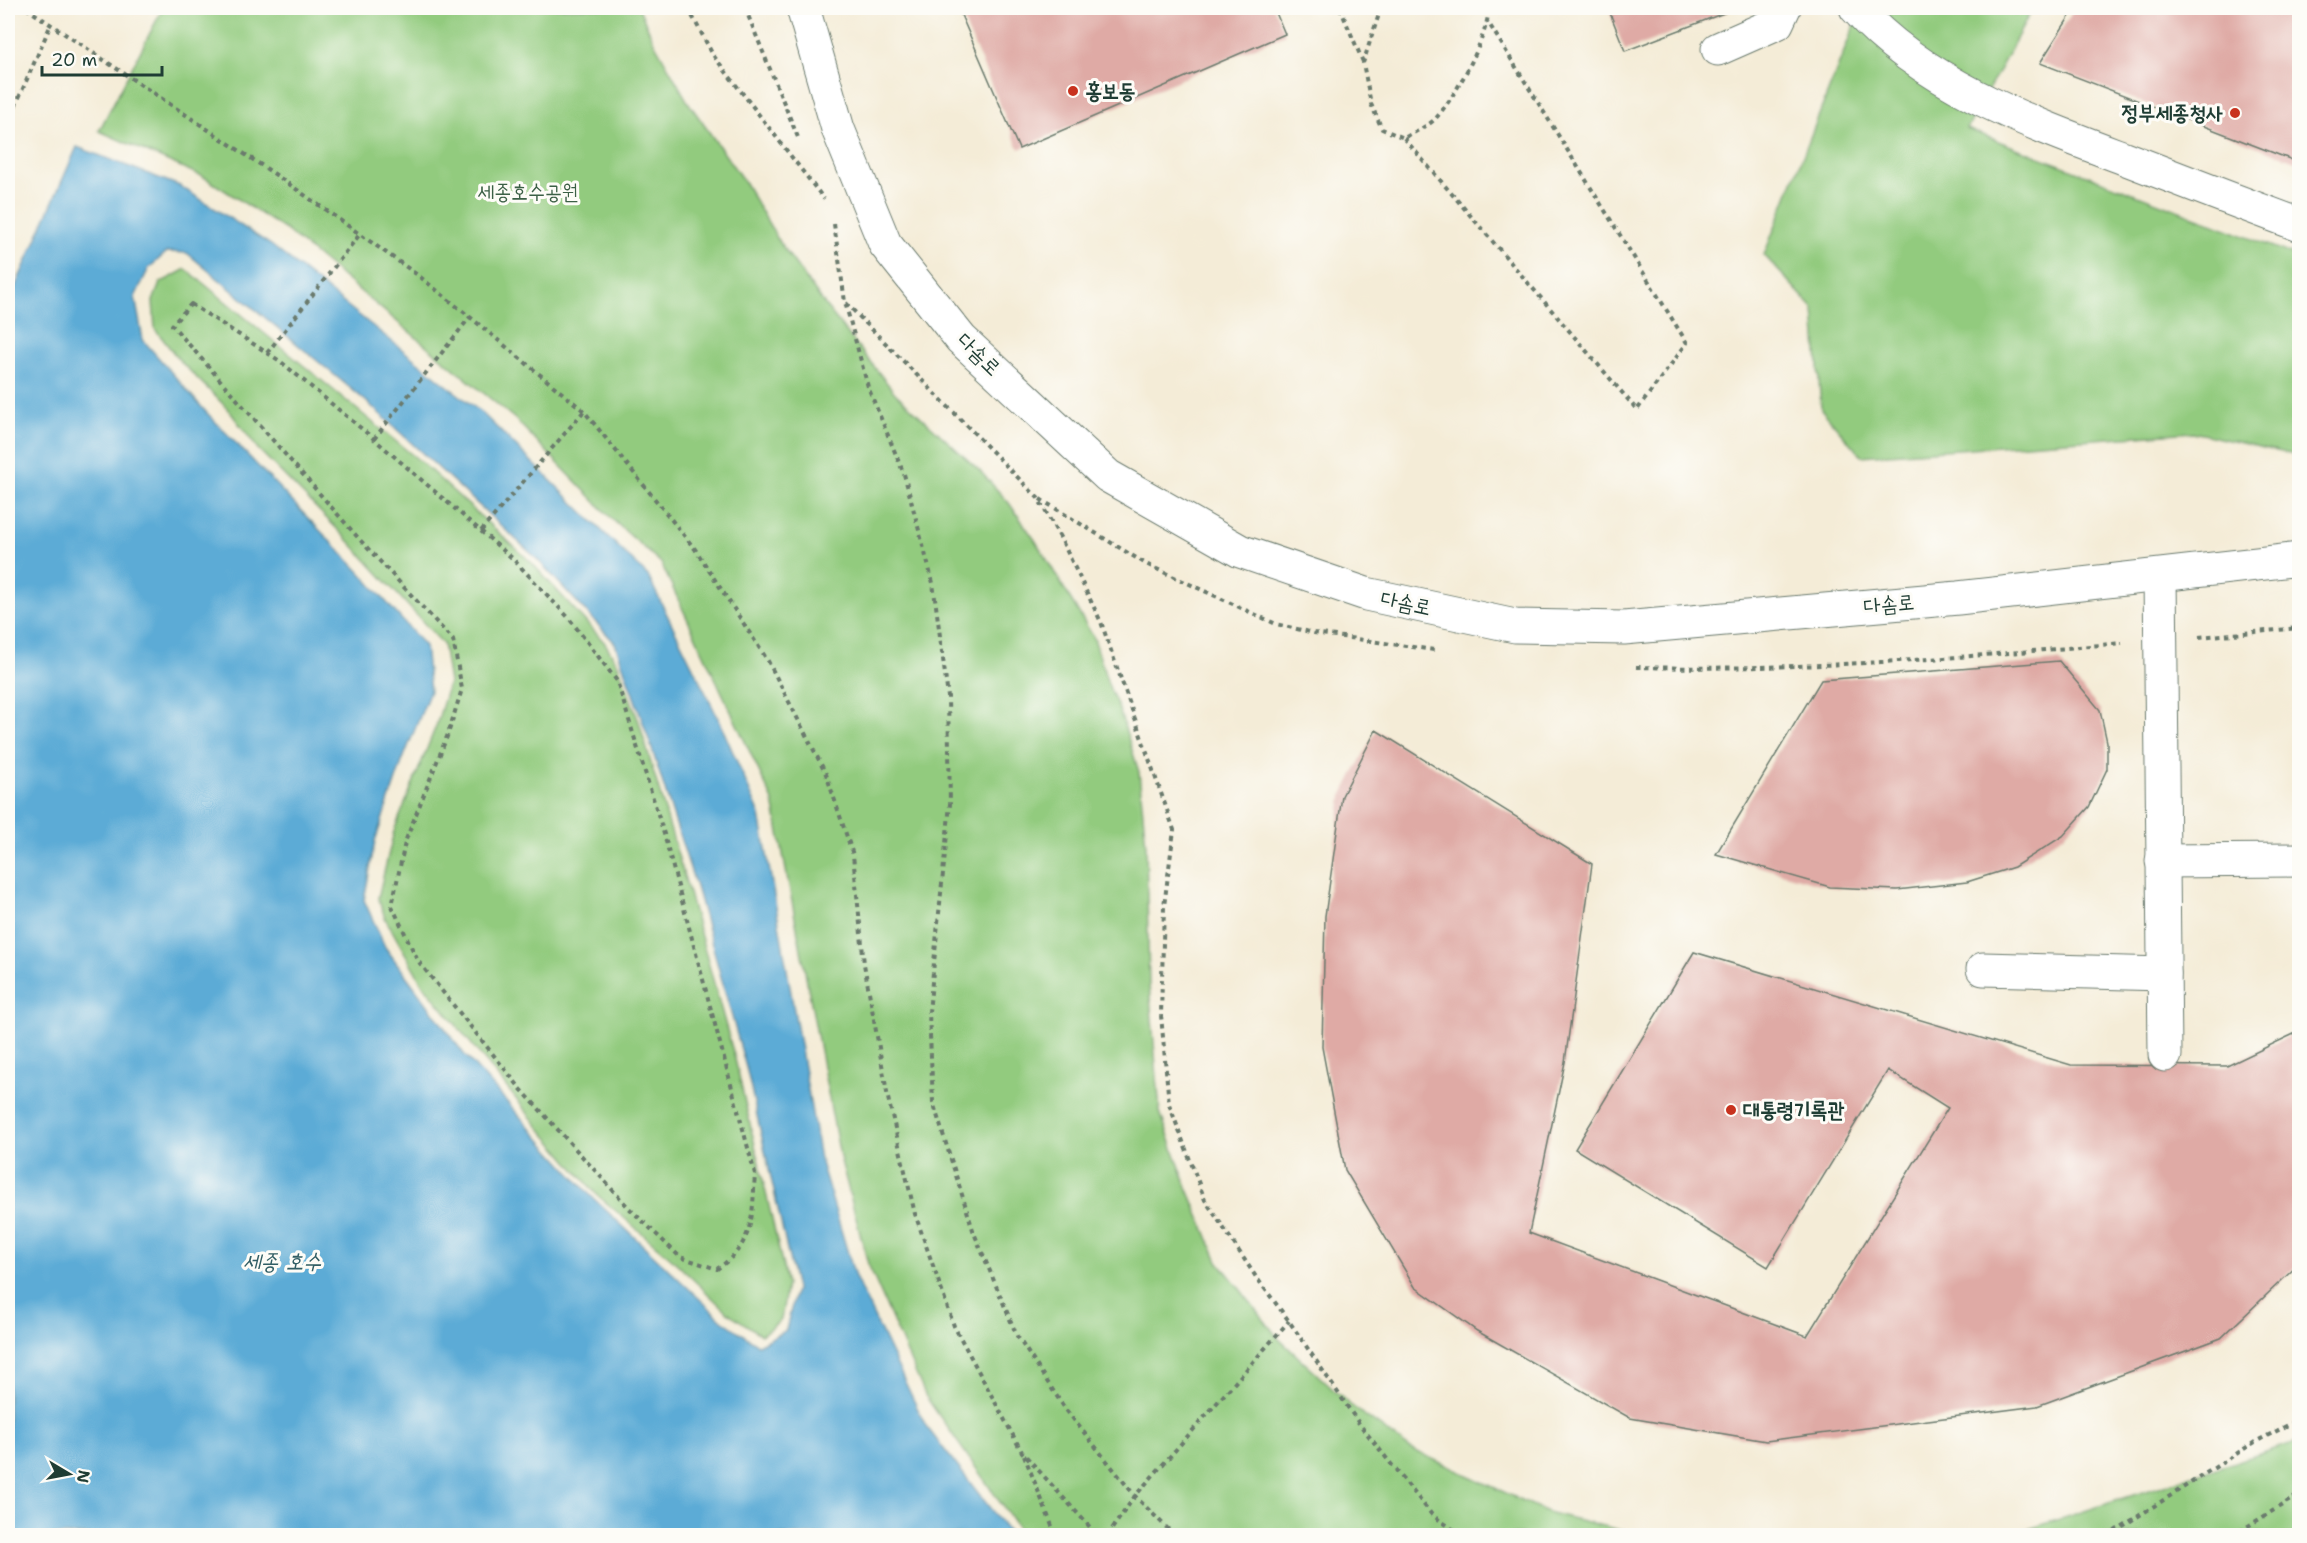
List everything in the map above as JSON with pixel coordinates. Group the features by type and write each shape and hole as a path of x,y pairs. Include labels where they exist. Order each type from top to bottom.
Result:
{"street":[{"name":"다솜로","path":"803,8 838,129 885,244 954,330 1108,476 1240,551 1366,594 1515,626 1624,628 1958,598 2300,559"},
{"path":"1718,48 1777,23 1784,8"},
{"path":"1856,8 1875,30 1931,70 2018,118 2300,225"},
{"path":"2160,576 2165,1054"},
{"path":"2162,861 2300,860"},
{"path":"1983,969 2164,974"}],"path":[{"path":"26,8 269,170 419,276 470,317 584,411 695,549 768,661 826,774 853,855 866,975 888,1098 915,1214 954,1326 1022,1452 1056,1536"},
{"path":"688,8 713,55 826,201 819,183"},
{"path":"745,8 802,145"},
{"path":"1340,8 1363,63 1371,104 1382,129 1404,138 1637,410 1687,343 1488,22"},
{"path":"1363,63 1381,8"},
{"path":"1404,138 1435,120 1465,75 1488,22 1489,8"},
{"path":"8,123 51,24"},
{"path":"834,221 845,302 868,387 904,474 933,583 948,697 950,804 929,1012 933,1102 974,1233 1017,1336 1066,1410 1135,1496 1175,1536"},
{"path":"267,353 360,234"},
{"path":"845,302 1038,498 1062,541 1101,622 1174,831 1164,906 1161,1016 1169,1104 1205,1200 1360,1425 1432,1515 1463,1536"},
{"path":"191,304 267,353 374,438 512,558 568,617 617,681 664,834 755,1174 752,1224 735,1257 717,1269 680,1257 629,1208 520,1088 418,961 392,906 405,842 448,734 462,689 453,640 360,541 172,326 191,304"},
{"path":"374,438 386,426 448,342 470,317"},
{"path":"481,531 584,411"},
{"path":"1107,1536 1135,1496 1289,1322"},
{"path":"2107,1536 2255,1442 2300,1419"},
{"path":"1022,1452 1098,1536"},
{"path":"2232,1536 2300,1494"}],"green space":[{"name":"세종호수공원","path":"163,8 639,8 654,42 688,102 745,183 780,243 825,305 895,393 980,471 1009,503 1035,540 1094,638 1139,772 1146,845 1149,985 1160,1112 1187,1187 1218,1261 1279,1339 1349,1404 1411,1449 1547,1512 1639,1535 1023,1535 926,1397 868,1264 840,1157 773,801 661,563 614,521 515,419 286,230 204,177 99,131"},
{"path":"1861,8 2033,8 1967,129 2299,257 2299,456 2193,432 1861,456 1821,409 1814,309 1764,255"},
{"path":"186,269 421,462 531,562 605,643 617,663 639,722 735,1059 787,1284 781,1320 761,1335 726,1311 672,1259 596,1194 422,983 385,918 378,898 394,831 436,726 449,683 443,644 347,539 258,449 228,409 180,361 155,329 153,301 160,283"},
{"path":"2299,1441 2299,1535 2000,1535 2023,1531"}],"water":[{"name":"세종 호수","path":"77,147 180,186 271,245 483,414 648,576 719,720 760,815 820,1159 855,1277 926,1426 1011,1535 8,1535 8,303","holes":["167,252 187,253 367,402 535,557 615,643 697,890 747,1071 796,1289 786,1330 758,1345 722,1320 591,1196 464,1054 385,947 364,900 375,841 402,762 430,691 425,646 360,572 206,412 143,340 135,297 149,268"]}],"building":[{"name":"홍보동","path":"958,8 1274,8 1285,34 1019,149"},
{"path":"1608,8 1737,8 1625,51"},
{"name":"정부세종청사","path":"2075,8 2300,8 2300,163 2040,63"},
{"path":"2059,661 2100,710 2107,742 2107,769 2089,807 2063,836 2014,867 1967,882 1897,890 1830,887 1716,854 1821,680"},
{"path":"1376,730 1592,864 1565,1062 1529,1233 1807,1336 1948,1108 1888,1070 1768,1267 1575,1149 1694,952 2071,1065 2227,1066 2300,1031 2300,1263 2221,1338 2037,1406 1766,1441 1630,1418 1477,1331 1415,1287 1345,1170 1322,1047 1325,916 1342,796"}],"place":[{"name":"홍보동","path":"1073,91"},
{"name":"정부세종청사","path":"2235,113"},
{"name":"대통령기록관","path":"1731,1110"}]}
